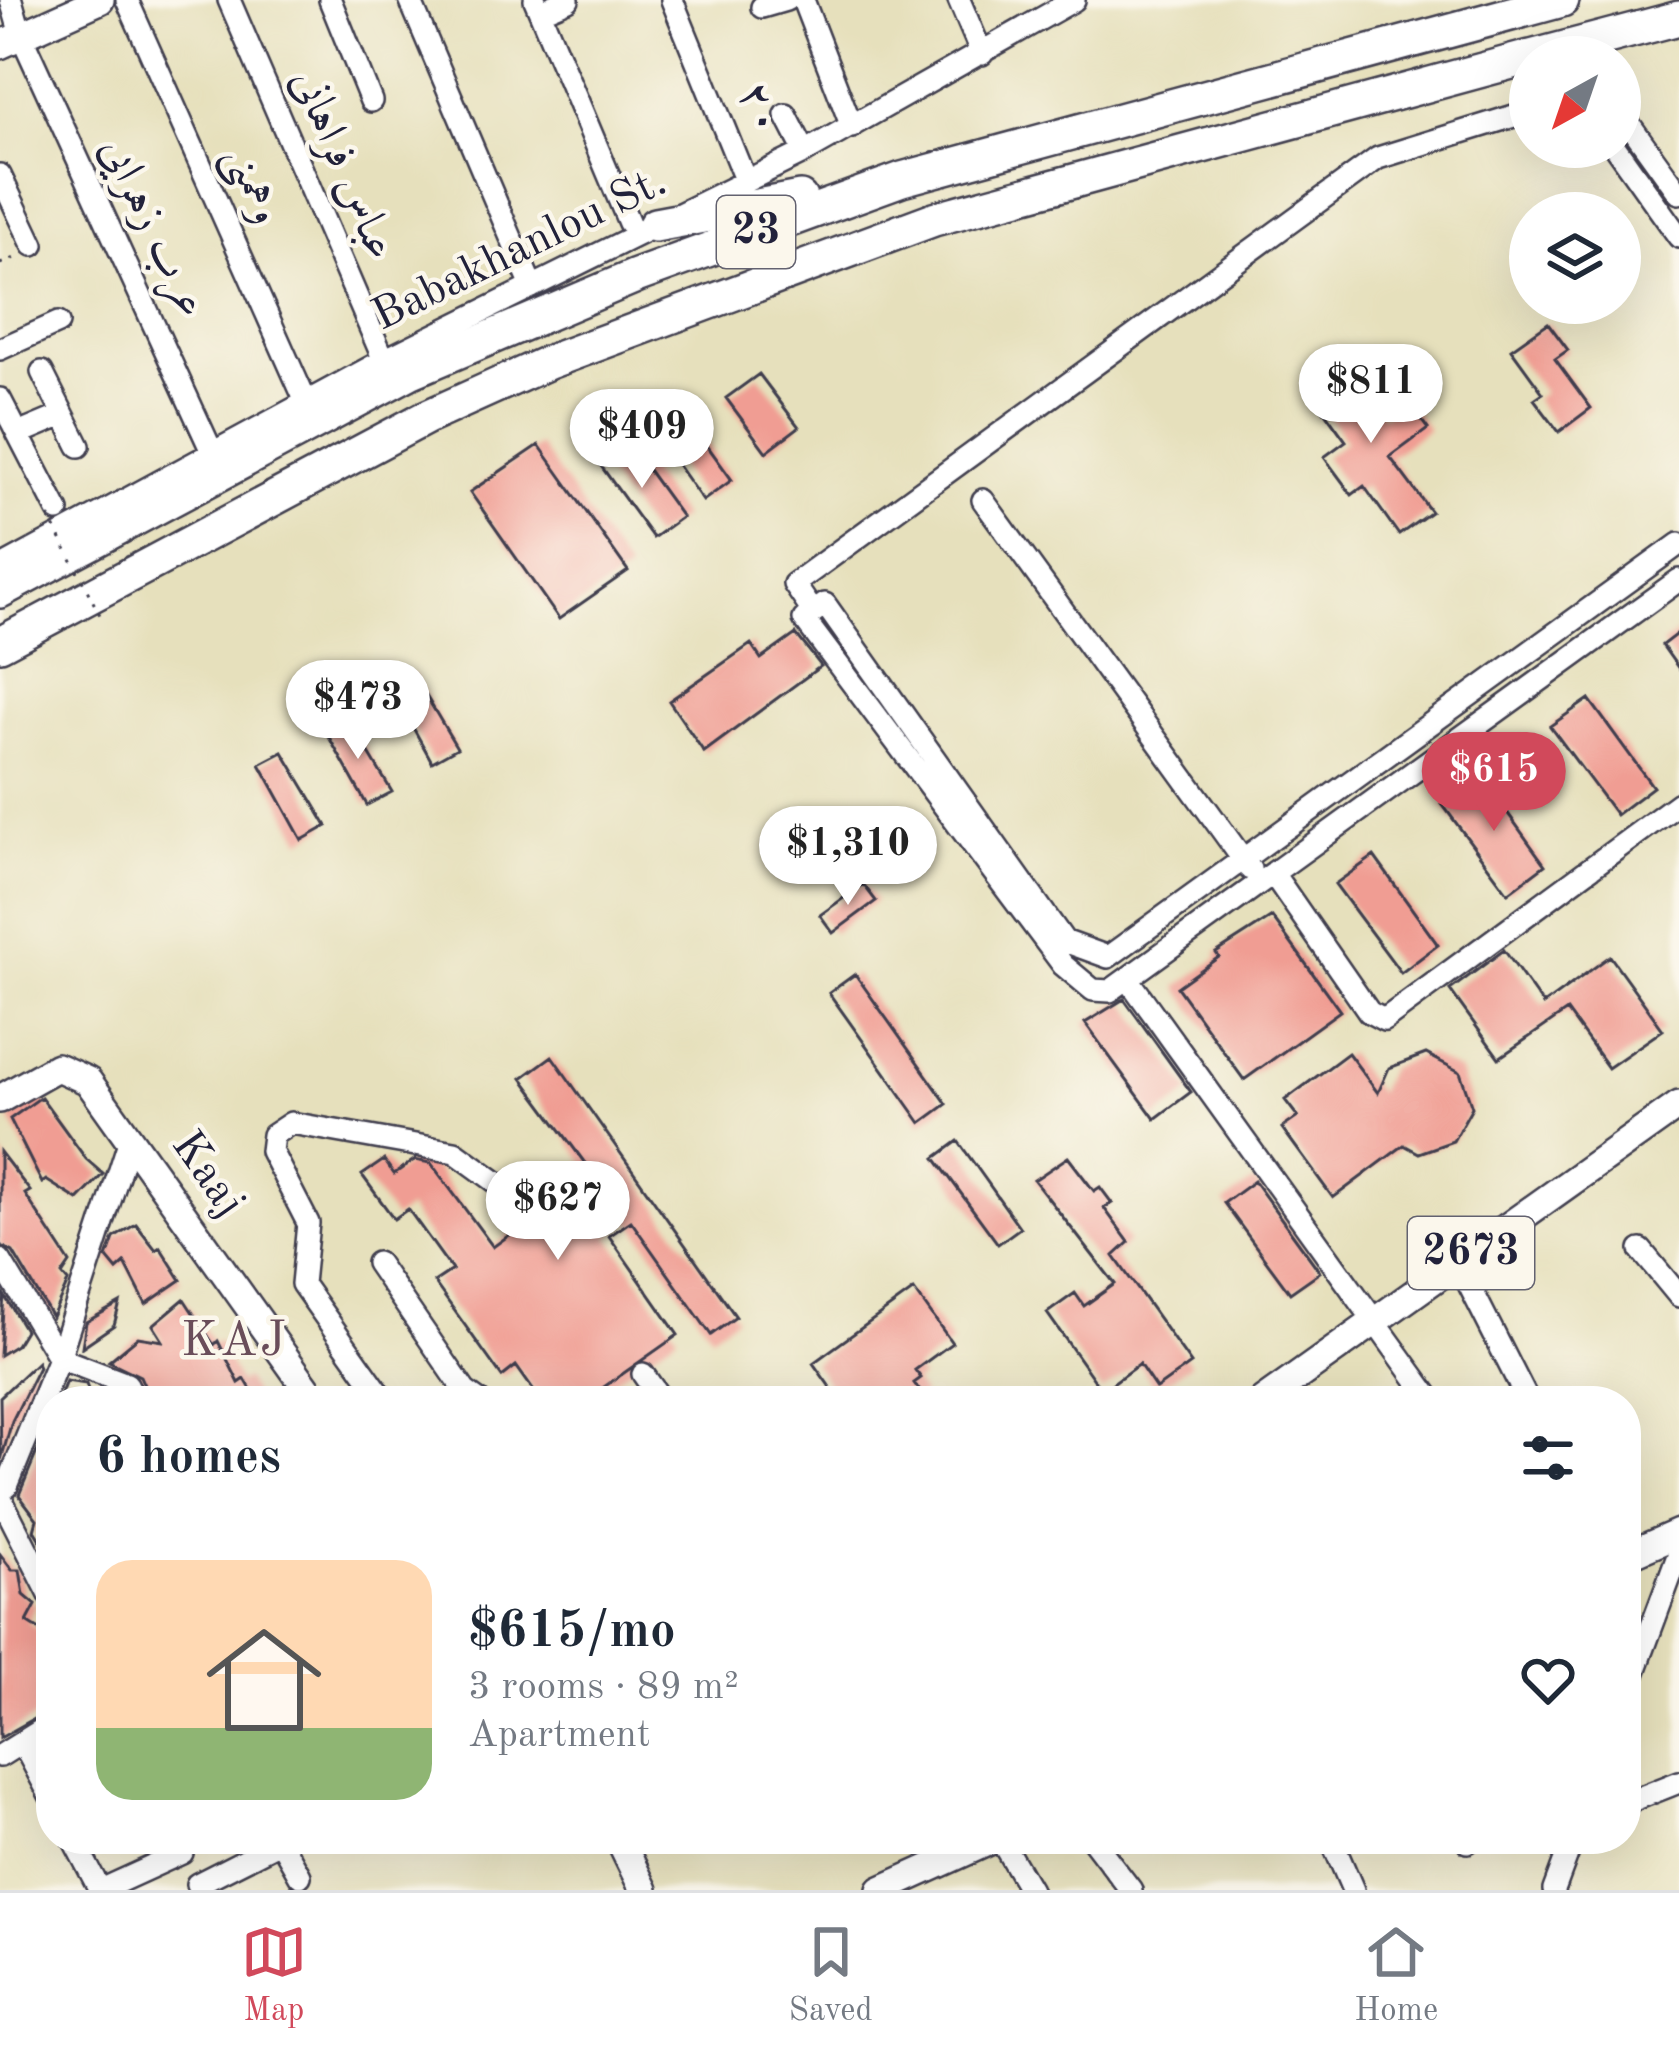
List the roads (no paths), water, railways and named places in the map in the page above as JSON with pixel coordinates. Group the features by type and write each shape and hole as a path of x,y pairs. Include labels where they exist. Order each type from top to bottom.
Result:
{"highway":[{"name":"23","path":"0,591 461,348 636,276 902,179 1562,0"},
{"name":"23","path":"1611,36 1679,18"},
{"name":"23","path":"0,644 427,417 548,362 934,219 1509,63"},
{"path":"642,224 902,179"}],"main road":[{"path":"10,40 81,4"},
{"name":"Kaaj","path":"0,1100 57,1067 67,1067 88,1081 305,1386"},
{"name":"2673","path":"1301,1386 1375,1322 1679,1106"},
{"path":"1641,1549 1679,1533"},
{"path":"626,1890 630,1854"},
{"path":"634,1854 644,1890"},
{"path":"638,1854 661,1890"},
{"path":"898,1886 966,1854"}],"street":[{"name":"عرب زهرایی","path":"11,0 10,40 213,454"},
{"name":"وهمنی","path":"127,0 306,402"},
{"name":"عباس فراهانی","path":"229,0 384,360"},
{"path":"329,0 371,100"},
{"path":"410,0 532,286"},
{"path":"568,0 537,6 642,224"},
{"name":"۲۰","path":"673,0 746,182"},
{"path":"761,7 786,0"},
{"path":"802,0 852,127"},
{"path":"959,0 982,53"},
{"name":"Babakhanlou St.","path":"0,568 642,224 746,182 805,152 1073,0"},
{"path":"786,115 805,152"},
{"path":"813,612 794,584 1378,158 1509,117"},
{"path":"1641,140 1679,193"},
{"path":"1630,168 1679,237"},
{"path":"0,175 33,245"},
{"path":"0,350 58,323"},
{"path":"42,372 79,446"},
{"path":"0,399 53,513"},
{"path":"18,434 64,416"},
{"path":"983,500 1244,861 1267,880 1369,1012 1384,1020 1679,803"},
{"path":"1679,544 1108,958 1064,941 825,604 804,619 1063,965 1093,990 1110,992 1679,580"},
{"path":"1561,630 1577,654"},
{"path":"1129,980 1421,1386"},
{"path":"374,1386 302,1284 308,1223 271,1151 273,1135 291,1123 455,1152 517,1196"},
{"path":"47,1386 130,1139"},
{"path":"1641,1250 1679,1296"},
{"path":"0,1260 59,1358 128,1386"},
{"path":"1458,1262 1520,1386"},
{"path":"377,1264 462,1386"},
{"path":"643,1374 651,1386"},
{"path":"36,1414 4,1491 8,1535 36,1575"},
{"path":"1641,1656 1679,1553"},
{"path":"0,1756 36,1733"},
{"path":"22,1742 36,1769"},
{"path":"1641,1797 1679,1782"},
{"path":"81,1854 101,1890 164,1854"},
{"path":"182,1854 199,1887 256,1854"},
{"path":"288,1854 300,1876"},
{"path":"1007,1854 1030,1890"},
{"path":"1103,1854 1131,1890"},
{"path":"1337,1854 1353,1890"},
{"path":"1554,1890 1567,1854"}],"district":[{"name":"KAJ","path":"235,1342"}]}
